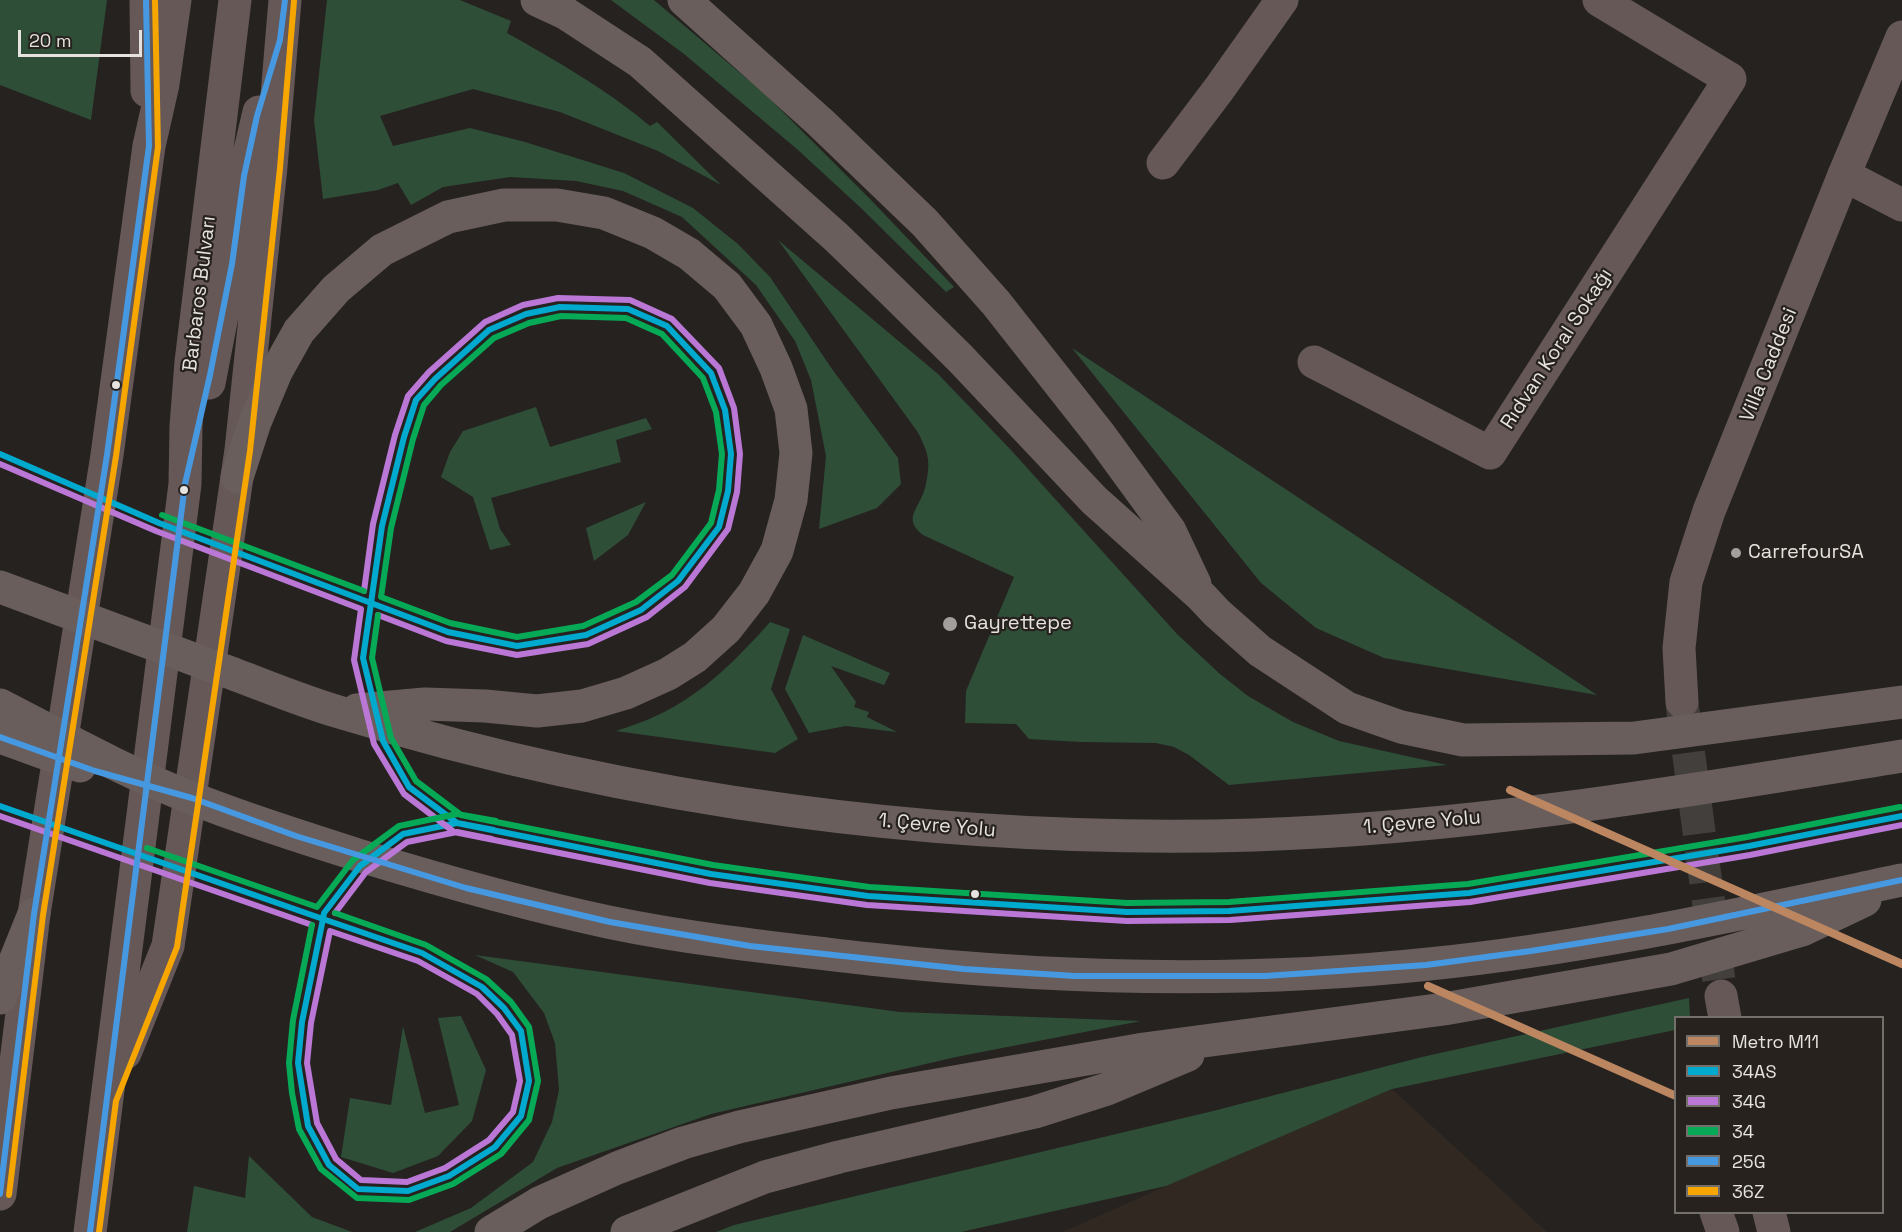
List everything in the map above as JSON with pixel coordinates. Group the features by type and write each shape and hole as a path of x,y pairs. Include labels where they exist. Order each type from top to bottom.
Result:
{"highway":[{"path":"537,0 565,13 640,62 836,237 960,358 1094,500 1201,596 1216,613 1260,651 1347,708 1401,726 1463,740 1524,741 1634,738 1902,702"},
{"path":"684,0 821,123 916,214 996,303 1100,435 1170,531 1201,596"},
{"path":"237,477 255,422 276,372 298,331 336,289 382,250 439,221 504,205 557,205 604,213 653,233 689,254 727,286 756,325 776,368 791,409 796,453 791,500 783,531 777,551 754,593 726,629 695,657 668,674 626,693 582,706 537,711 425,704 335,711"},
{"name":"1. Çevre Yolu","path":"0,587 335,711 485,752 573,772 791,812 942,828 1109,836 1256,835 1386,827 1577,808 1902,756"},
{"path":"0,705 97,755 192,798 296,836 466,888 610,922 750,946 964,969 1076,976 1265,976 1426,965 1668,929 1902,881"},
{"path":"0,736 95,771 192,798"},
{"path":"490,1232 539,1203 617,1168 684,1143 739,1127 891,1093 1144,1049 1444,1009 1671,969 1802,930 1902,881"},
{"path":"0,998 34,914"},
{"path":"627,1232 765,1177 840,1157 1035,1112 1097,1092 1226,1039"}],"main road":[{"path":"107,1099 168,945 237,477 271,167 285,0"},
{"path":"0,1194 34,914 107,455 149,146 163,84 160,6"},
{"name":"Barbaros Bulvarı","path":"90,1232 185,484 186,426 191,362 235,8"},
{"name":"Villa Caddesi","path":"1682,702 1679,648 1686,582 1710,511 1844,175 1902,37"},
{"path":"185,484 215,353 232,264 246,166 257,116 280,40"},
{"path":"1769,1214 1774,1232"}],"street":[{"path":"1163,163 1282,0"},
{"name":"Rıdvan Koral Sokağı","path":"1314,362 1490,453 1730,79 1599,0"},
{"path":"1844,175 1902,205"},
{"path":"1717,1214 1723,1232"}],"shaded area":[{"path":"1392,1089 1547,1232 1063,1232 1166,1186"}],"green space":[{"path":"0,0 107,0 91,120 0,85"},
{"path":"327,0 460,0 511,21 507,33 599,88 650,126 657,122 721,185 658,151 560,112 473,89 380,116 393,146 470,128 525,142 624,173 693,208 738,244 770,277 832,369 898,458 901,484 877,508 819,529 826,456 811,380 795,341 756,285 682,217 623,191 576,181 510,177 443,187 411,205 398,183 378,190 323,199 314,120"},
{"path":"611,0 654,0 766,95 954,287 946,292 798,150 684,54"},
{"path":"778,240 938,374 1010,449 1177,634 1220,674 1248,696 1293,722 1339,741 1447,765 1229,785 1189,755 1174,747 1156,743 1029,739 1016,724 965,723 966,691 1014,577 923,535 917,530 913,515 925,488 928,466 922,441"},
{"path":"1072,348 1597,695 1384,658 1316,628 1261,583"},
{"path":"536,407 550,447 646,418 652,429 616,440 621,462 491,498 500,529 511,545 490,550 473,497 441,477 450,452 463,431"},
{"path":"646,502 628,535 594,561 586,528"},
{"path":"770,622 790,629 771,689 798,739 775,753 616,731 655,717 691,696 746,649"},
{"path":"803,635 890,673 884,685 831,666 856,702 854,707 869,712 867,717 897,732 846,726 809,733 785,689"},
{"path":"475,955 900,1012 1141,1021 956,1057 711,1114 557,1168 450,1232 415,1232 471,1208 533,1162 552,1122 559,1090 555,1043 544,1013 513,972"},
{"path":"1689,998 1690,1016 1674,1016 1674,1030 1392,1089 1166,1186 961,1232 716,1232 734,1225 1213,1111 1422,1057"},
{"path":"461,1016 486,1070 472,1121 438,1156 393,1173 341,1157 350,1098 391,1105 403,1026 425,1113 459,1105 438,1018"},
{"path":"249,1156 312,1217 352,1232 187,1232 194,1186 245,1198"}],"tunnel":[{"path":"1682,704 1721,996"}],"metro line":[{"name":"M11","path":"1510,790 1902,964"},
{"name":"M11","path":"1428,986 1674,1095"}],"transit line":[{"name":"25G","path":"0,1194 34,914 107,455 149,146 146,0"},
{"name":"36Z","path":"9,1195 43,915 116,456 158,147 155,0"},
{"name":"25G","path":"90,1232 185,484 232,264 244,176 257,116 280,40 285,0"},
{"name":"36Z","path":"99,1232 116,1101 177,947 250,451 280,168 294,1"},
{"name":"34G","path":"364,591 373,524 395,435 408,396 429,372 485,322 523,305 558,298 630,300 672,319 719,368 734,408 740,454 737,492 728,529 685,587 647,617 588,644 517,655 446,641 378,615"},
{"name":"34AS","path":"560,307 628,309 667,326 711,373 725,410 731,454 728,491 719,527 678,581 641,610 586,635 517,646 448,632 371,603 382,526 404,437 416,400 435,379 489,330 526,314 560,307"},
{"name":"34","path":"561,316 626,318 662,334 703,378 716,412 722,454 719,490 711,523 672,575 636,602 583,626 517,637 450,623 381,597 391,528 413,439 424,405 441,385 494,338 529,323 561,316"},
{"name":"34AS","path":"0,454 159,523 371,603"},
{"name":"34G","path":"0,464 156,531 361,609 354,660 374,744 404,794 454,832 710,883 867,905 1127,921 1230,920 1470,902 1750,855 1902,825"},
{"name":"34","path":"162,515 364,591"},
{"name":"34AS","path":"371,603 363,658 383,741 409,787 457,823 711,874 868,896 1127,912 1229,911 1469,893 1749,846 1902,816"},
{"name":"34","path":"378,615 372,658 391,738 416,781 461,815 713,865 869,887 1127,903 1229,902 1468,884 1747,837 1900,807"},
{"name":"25G","path":"0,737 95,771 192,798 296,836 466,888 610,922 750,946 964,969 1075,976 1265,976 1426,965 1668,929 1902,880"},
{"name":"34AS","path":"0,806 323,919"},
{"name":"34","path":"147,848 317,907 353,860 399,826 457,814 496,821"},
{"name":"34G","path":"0,816 312,925"},
{"name":"34AS","path":"323,919 324,913 360,866 403,834 457,823 494,830"},
{"name":"34G","path":"335,913 366,872 407,842 457,832 492,839"},
{"name":"34","path":"312,925 293,1020 289,1063 299,1129 321,1169 357,1198 409,1200 453,1184 501,1154 529,1120 538,1081 529,1027 511,1002 486,979 426,945 335,913"},
{"name":"34AS","path":"323,919 422,953 482,987 504,1008 521,1031 529,1081 521,1116 495,1147 449,1176 408,1191 358,1189 329,1165 308,1126 298,1063 302,1022 323,919"},
{"name":"34G","path":"330,931 418,961 477,994 497,1014 512,1035 520,1081 513,1112 489,1140 445,1168 407,1182 361,1180 336,1159 317,1123 307,1063 311,1023 330,931"}],"place":[{"name":"CarrefourSA","path":"1736,553"},
{"name":"Gayrettepe","path":"950,624"}]}
